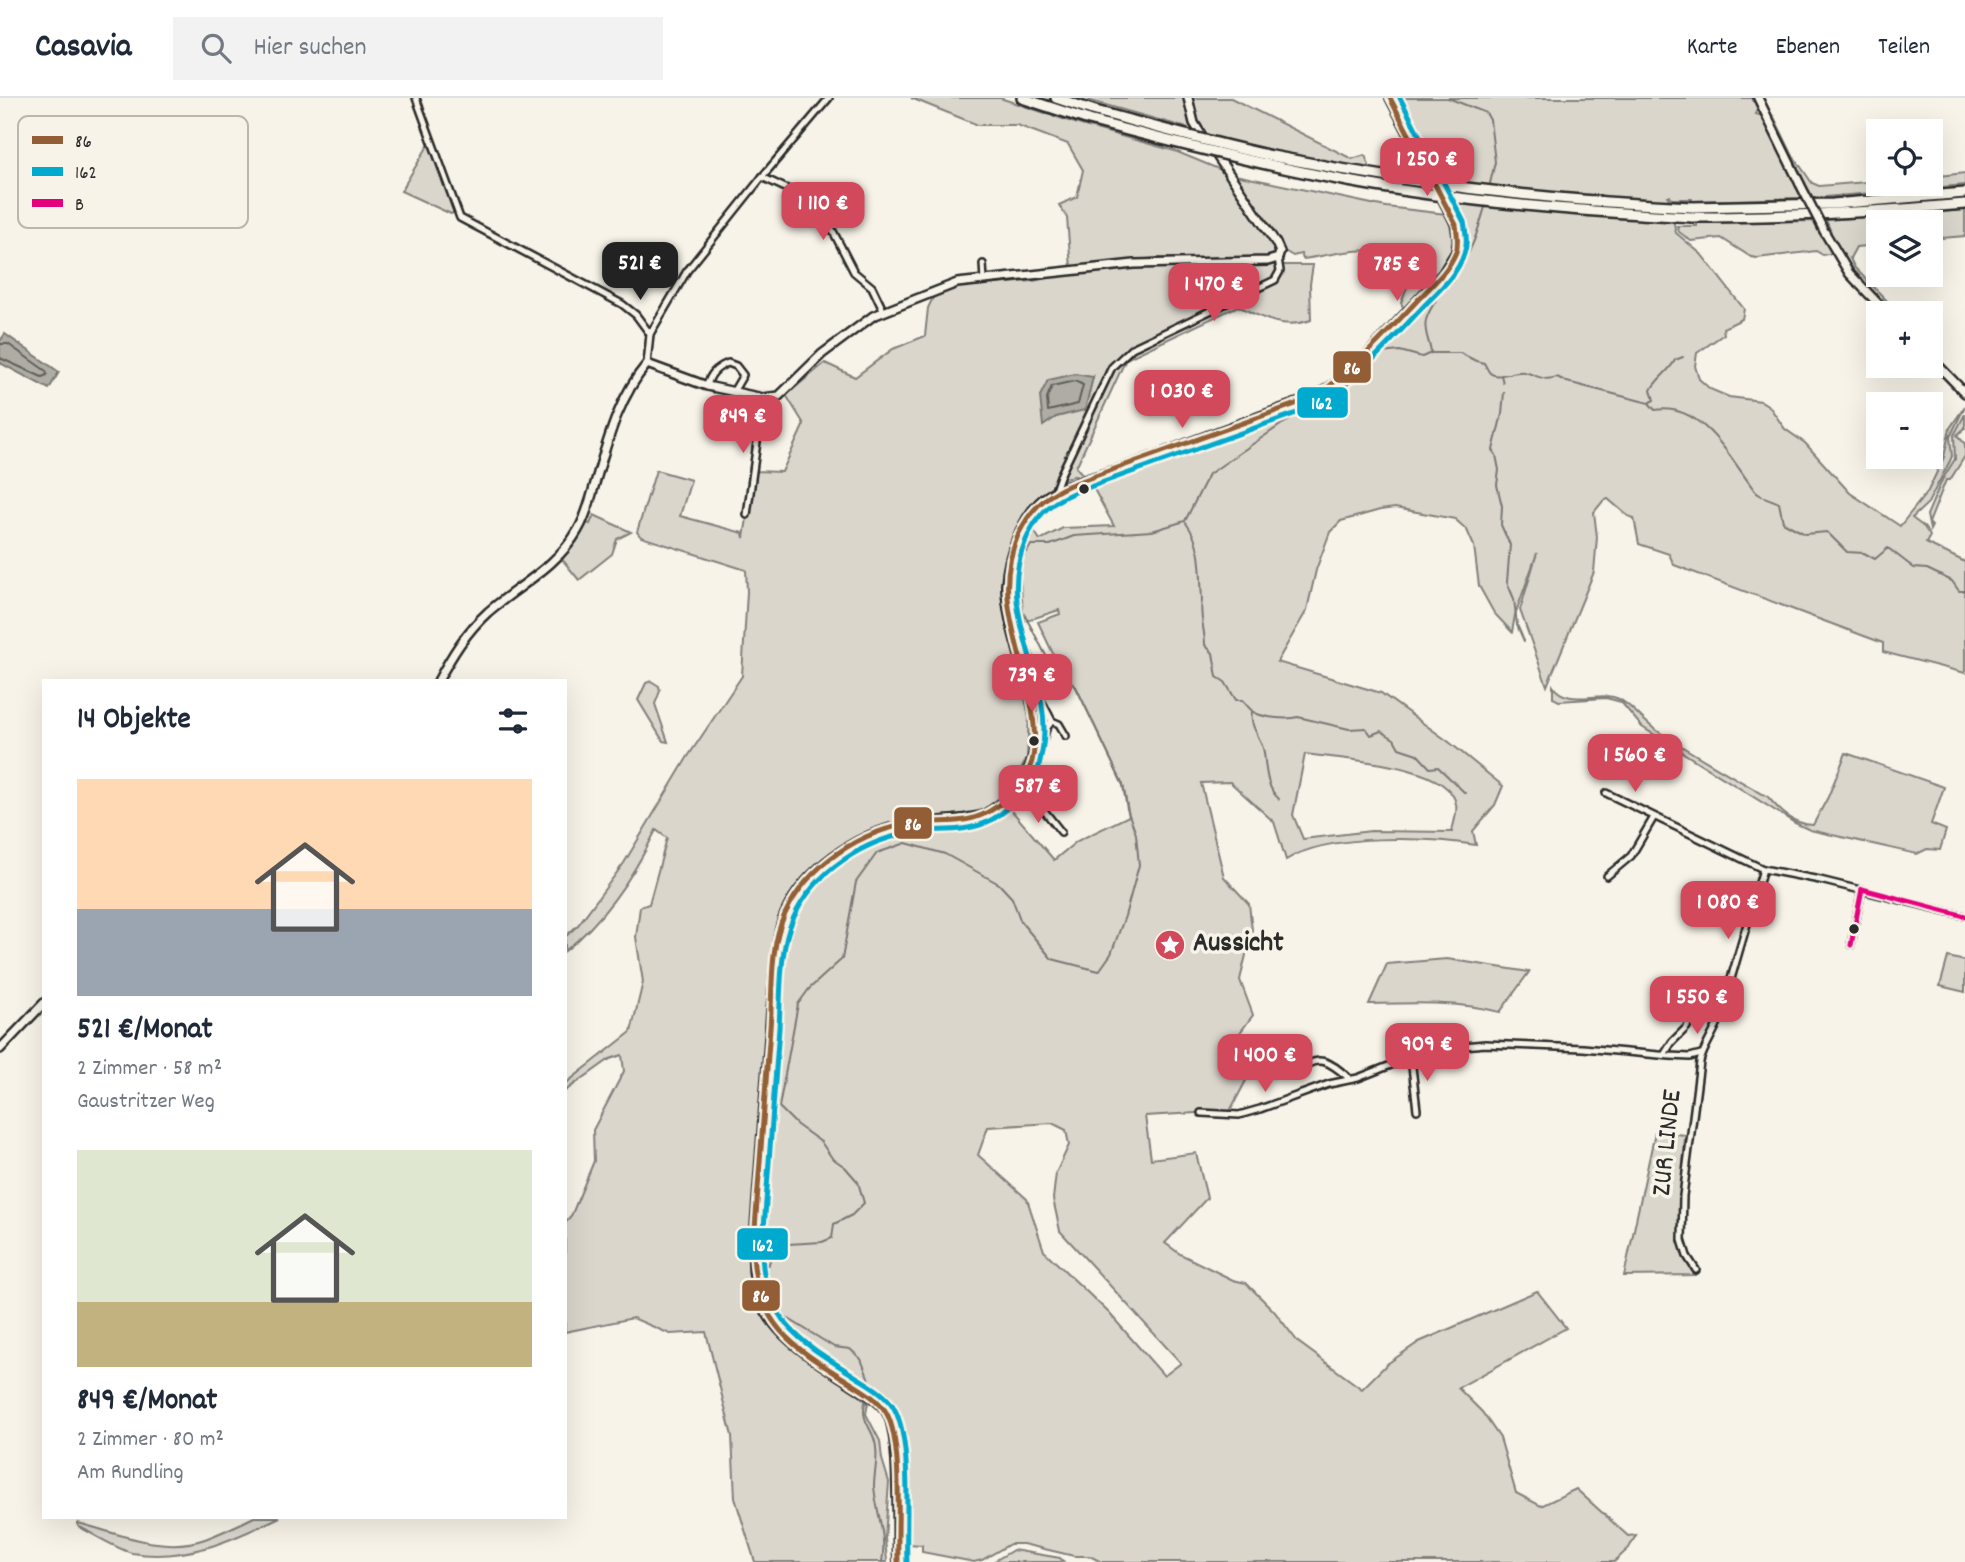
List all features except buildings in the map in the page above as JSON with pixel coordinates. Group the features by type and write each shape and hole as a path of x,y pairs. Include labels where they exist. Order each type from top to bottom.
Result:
{"highway":[{"path":"1022,98 1259,153 1388,177 1517,194 1760,217 1888,211 1965,204"},
{"path":"1056,98 1091,115"},
{"path":"1692,212 1965,193"}],"main road":[{"path":"439,679 469,631 529,582 562,551 578,531 588,509 621,404 636,377 647,364 707,387 764,398 779,396 822,354 883,310 957,283 1134,264 1278,258 1280,252 1276,243 1199,133 1188,98"},
{"path":"898,1562 894,1441 888,1415 864,1392 797,1348 782,1334 761,1304 754,1287 752,1255 774,972 780,930 794,897 806,881 821,866 852,846 900,826 983,815 1008,796 1020,782 1031,760 1036,737 1032,704 1013,628 1006,583 1013,547 1032,510 1042,500 1054,493 1315,397 1352,369 1443,273 1456,252 1456,225 1390,98"},
{"path":"1758,98 1824,231 1849,273 1876,301"},
{"path":"1943,370 1965,393"},
{"path":"0,1049 42,1005"}],"street":[{"path":"416,98 460,218 622,304 636,315 650,334"},
{"path":"647,364 650,334 687,271 829,98"},
{"path":"762,177 818,204 850,265 872,287 883,310"},
{"path":"1054,493 1059,476 1112,368 1132,348 1275,280 1280,271 1278,258"},
{"path":"983,264 984,280"},
{"path":"707,387 710,375 728,363 736,366 743,375 733,392"},
{"path":"747,515 764,398"},
{"path":"1013,628 1019,627 1034,668 1044,709 1052,721 1059,724 1066,736"},
{"path":"1025,799 1022,787 1040,755 1046,729 1052,721"},
{"path":"1606,793 1763,869 1862,889 1965,916"},
{"path":"1008,796 1018,804 1025,799"},
{"path":"1025,799 1039,804 1061,832"},
{"path":"1607,876 1631,856 1654,817"},
{"path":"1701,1054 1709,1044 1719,1020 1763,869"},
{"path":"1852,944 1862,889"},
{"name":"ZUR LINDE","path":"1664,1055 1687,1027 1695,1002"},
{"name":"ZUR LINDE","path":"1350,1079 1358,1079 1411,1058 1453,1047 1485,1044 1583,1048 1690,1057 1701,1054 1683,1196 1682,1240 1696,1270"},
{"path":"1411,1058 1417,1111"},
{"path":"1298,1071 1317,1060 1331,1063 1350,1079"},
{"path":"1201,1113 1239,1115 1350,1079"}],"shaded area":[{"path":"911,98 1000,98 1081,125 1175,151 1226,172 1277,251 1266,259 1155,258 1071,268 1067,218 1059,205 1077,197 1083,170 1068,144 1017,125 978,125"},
{"path":"1087,98 1231,98 1352,159 1365,155 1373,176 1433,187 1385,181 1226,146 1200,137 1184,127"},
{"path":"1394,98 1754,98 1758,109 1756,114 1763,116 1802,198 1692,201 1671,199 1668,196 1676,233 1701,254 1744,309 1742,319 1723,328 1724,334 1697,353 1695,366 1699,379 1710,389 1729,397 1761,401 1769,406 1785,429 1805,443 1850,493 1900,526 1928,491 1938,469 1943,469 1950,428 1965,406 1950,437 1950,461 1928,503 1912,518 1924,527 1930,536 1926,543 1965,562 1965,673 1883,652 1883,643 1674,565 1669,554 1639,544 1634,518 1608,499 1594,512 1597,537 1594,572 1547,686 1520,610 1537,553 1515,615 1512,632 1494,613 1479,586 1474,546 1467,530 1455,519 1395,508 1380,510 1341,521 1330,532 1316,570 1307,610 1277,662 1381,693 1449,742 1503,786 1495,805 1473,831 1476,845 1406,839 1352,841 1304,851 1286,860 1274,822 1230,782 1201,783 1224,877 1249,904 1252,930 1240,980 1253,1015 1239,1034 1261,1052 1230,1111 1145,1116 1151,1159 1196,1153 1207,1198 1165,1243 1180,1254 1233,1280 1246,1283 1274,1311 1298,1342 1362,1389 1387,1364 1419,1342 1537,1291 1566,1328 1458,1388 1482,1412 1500,1438 1516,1493 1541,1506 1576,1489 1628,1536 1636,1535 1629,1548 1614,1562 1101,1562 1090,1556 1074,1556 1023,1544 1010,1544 974,1562 922,1552 922,1545 907,1544 907,1549 901,1547 899,1446 893,1418 887,1407 852,1379 800,1347 776,1321 759,1291 752,1290 760,1310 785,1342 868,1403 866,1414 880,1441 889,1482 885,1538 887,1562 755,1562 735,1498 732,1436 706,1332 670,1334 633,1318 567,1332 567,1221 594,1161 593,1130 624,1071 622,1055 610,1059 567,1090 567,1082 631,1032 643,982 636,937 640,907 649,904 667,838 656,830 617,895 593,925 567,949 567,935 578,925 624,863 687,758 742,676 746,570 641,537 637,532 656,470 691,480 680,516 743,533 744,538 754,471 782,472 804,424 786,395 825,363 855,377 893,349 925,336 928,308 935,293 960,287 1160,265 1313,265 1310,284 1311,320 1282,323 1238,306 1126,359 1076,467 1084,476 1077,479 1075,475 1065,479 1060,487 1056,486 1057,480 1050,491 1030,507 1010,545 1006,563 1011,634 1029,716 1027,758 1016,779 1001,798 1054,860 1077,841 1129,816 1123,785 1076,687 1052,667 1056,660 1038,622 1060,614 1059,610 1016,624 1010,598 1011,571 1028,521 1040,540 1063,528 1114,526 1090,482 1317,399 1343,380 1435,286 1458,254 1459,239 1454,220 1436,176","holes":["1093,377 1085,409 1056,417 1043,425","1305,754 1366,761 1414,771 1449,790 1456,804 1452,832 1371,831 1303,839 1293,815","1052,1123 1066,1130 1069,1145 1056,1173 1053,1199 1060,1231 1181,1363 1164,1376 1109,1313 1044,1251 1027,1199 978,1155 988,1127"]},
{"path":"1774,117 1792,154 1812,183 1819,186 1866,182 1866,193 1813,198 1771,121"},
{"path":"429,144 455,211 451,214 401,191"},
{"path":"1965,173 1965,185 1943,187 1943,176"},
{"path":"1235,175 1386,207 1446,214 1452,244 1449,256 1436,278 1405,311 1401,303 1410,279 1407,263 1394,256 1369,251 1343,252 1303,259 1301,254 1293,256 1283,250"},
{"path":"1965,210 1965,236 1943,238 1943,212"},
{"path":"1866,217 1866,246 1856,247 1850,258 1854,267 1866,279 1866,286 1854,273 1830,234 1826,220"},
{"path":"1814,221 1833,253 1823,255 1816,251 1751,257 1721,238 1691,241 1679,232 1677,226 1697,226 1697,223"},
{"path":"1867,287 1874,287 1887,301 1880,301"},
{"path":"1965,414 1965,428 1957,435 1965,444 1965,456 1950,480 1946,480 1929,523 1932,526 1930,530 1927,515 1942,480 1955,459 1954,435"},
{"path":"594,515 631,532 617,539 612,554 579,580 561,558 586,523 590,524"},
{"path":"651,681 659,686 655,704 668,742 663,741 638,700 646,683"},
{"path":"1553,686 1559,693 1567,696 1603,696 1619,699 1656,730 1768,797 1787,816 1806,824 1813,825 1846,753 1944,787 1931,824 1946,830 1940,850 1927,849 1917,854 1810,830 1795,823 1642,727 1621,702 1606,698 1559,701 1553,698"},
{"path":"1948,957 1965,961 1965,992 1940,986"},
{"path":"1447,959 1529,972 1500,1012 1452,1004 1369,1004 1387,964"},
{"path":"1655,1132 1685,1135 1679,1240 1683,1256 1695,1275 1624,1276"},
{"path":"250,1519 276,1519 208,1547 190,1552 152,1555 132,1553 111,1544 78,1526 78,1523 141,1540 173,1544 205,1539"},
{"path":"1013,1550 1060,1558 1064,1562 993,1562"}],"water":[{"path":"5,334 59,372 49,389 0,363 0,341"},
{"path":"1075,374 1093,377 1085,410 1056,417 1043,426 1040,396 1048,380"}],"waterway":[{"path":"1448,98 1486,113 1490,120 1495,162 1489,188"},
{"path":"869,1391 871,1385 861,1359 850,1349 834,1347 784,1316 773,1299 765,1277 771,1257 788,1244 822,1242 832,1238 834,1224 852,1215 864,1203 858,1182 845,1167 832,1158 821,1142 797,1125 779,1107 798,1004 809,989 842,959 856,882 877,853 906,843 945,854 999,884 1012,898 1021,922 1052,959 1099,971 1111,954 1139,865 1136,834 1127,809 1123,785 1076,687 1052,667 1023,612 1020,575 1022,561 1031,545 1050,545 1074,536 1152,531 1185,521 1209,474 1282,424 1347,387 1381,353 1400,351 1422,357 1431,353 1426,320 1466,258 1486,204"},
{"path":"1431,353 1460,353 1484,363 1493,375 1524,372 1544,378 1557,377 1649,403 1655,410 1672,410 1688,415 1714,436 1757,493 1779,503 1783,522 1805,534 1827,532 1847,552 1864,553 1875,559 1888,548 1914,568 1927,569 1952,581 1959,591 1965,591"},
{"path":"1650,402 1654,400 1651,390 1675,360 1683,357"},
{"path":"1501,375 1503,383"},
{"path":"1504,392 1502,414 1493,450 1499,470 1497,485 1502,506 1501,525 1510,545 1507,582 1514,599 1517,625 1524,641"},
{"path":"1186,523 1200,560 1205,645 1213,653 1217,677 1225,682 1236,700 1242,700 1253,712 1265,716 1298,717 1349,729 1366,728 1371,735 1381,731 1394,739 1399,748 1417,754 1430,768 1438,767 1465,793"},
{"path":"1252,712 1252,723 1263,748 1269,784 1279,799"},
{"path":"867,1396 864,1413 876,1448 874,1486 882,1533 882,1562"}],"transit line":[{"name":"86","path":"898,1562 897,1465 892,1428 887,1414 871,1396 796,1346 782,1333 762,1300 756,1280 753,1255 773,970 780,927 795,896 807,880 838,853 875,833 894,827 957,821 982,815 1003,801 1026,774 1034,752 1034,726 1031,701 1013,630 1008,584 1010,560 1018,535 1039,505 1070,485 1315,397 1367,353 1448,266 1457,249 1456,225 1390,98"},
{"name":"162","path":"907,1562 906,1461 900,1423 894,1408 878,1391 821,1354 791,1330 771,1299 765,1279 762,1255 782,972 788,931 802,902 814,886 844,860 879,841 898,835 960,829 985,823 1008,808 1033,779 1042,752 1044,725 1041,699 1020,621 1018,568 1026,540 1044,511 1073,493 1319,405 1373,360 1451,277 1465,250 1464,222 1400,98"},
{"name":"B","path":"1862,889 1965,916"},
{"name":"B","path":"1851,945 1862,889"}],"place":[{"name":"Aussicht","path":"1170,945"}]}
